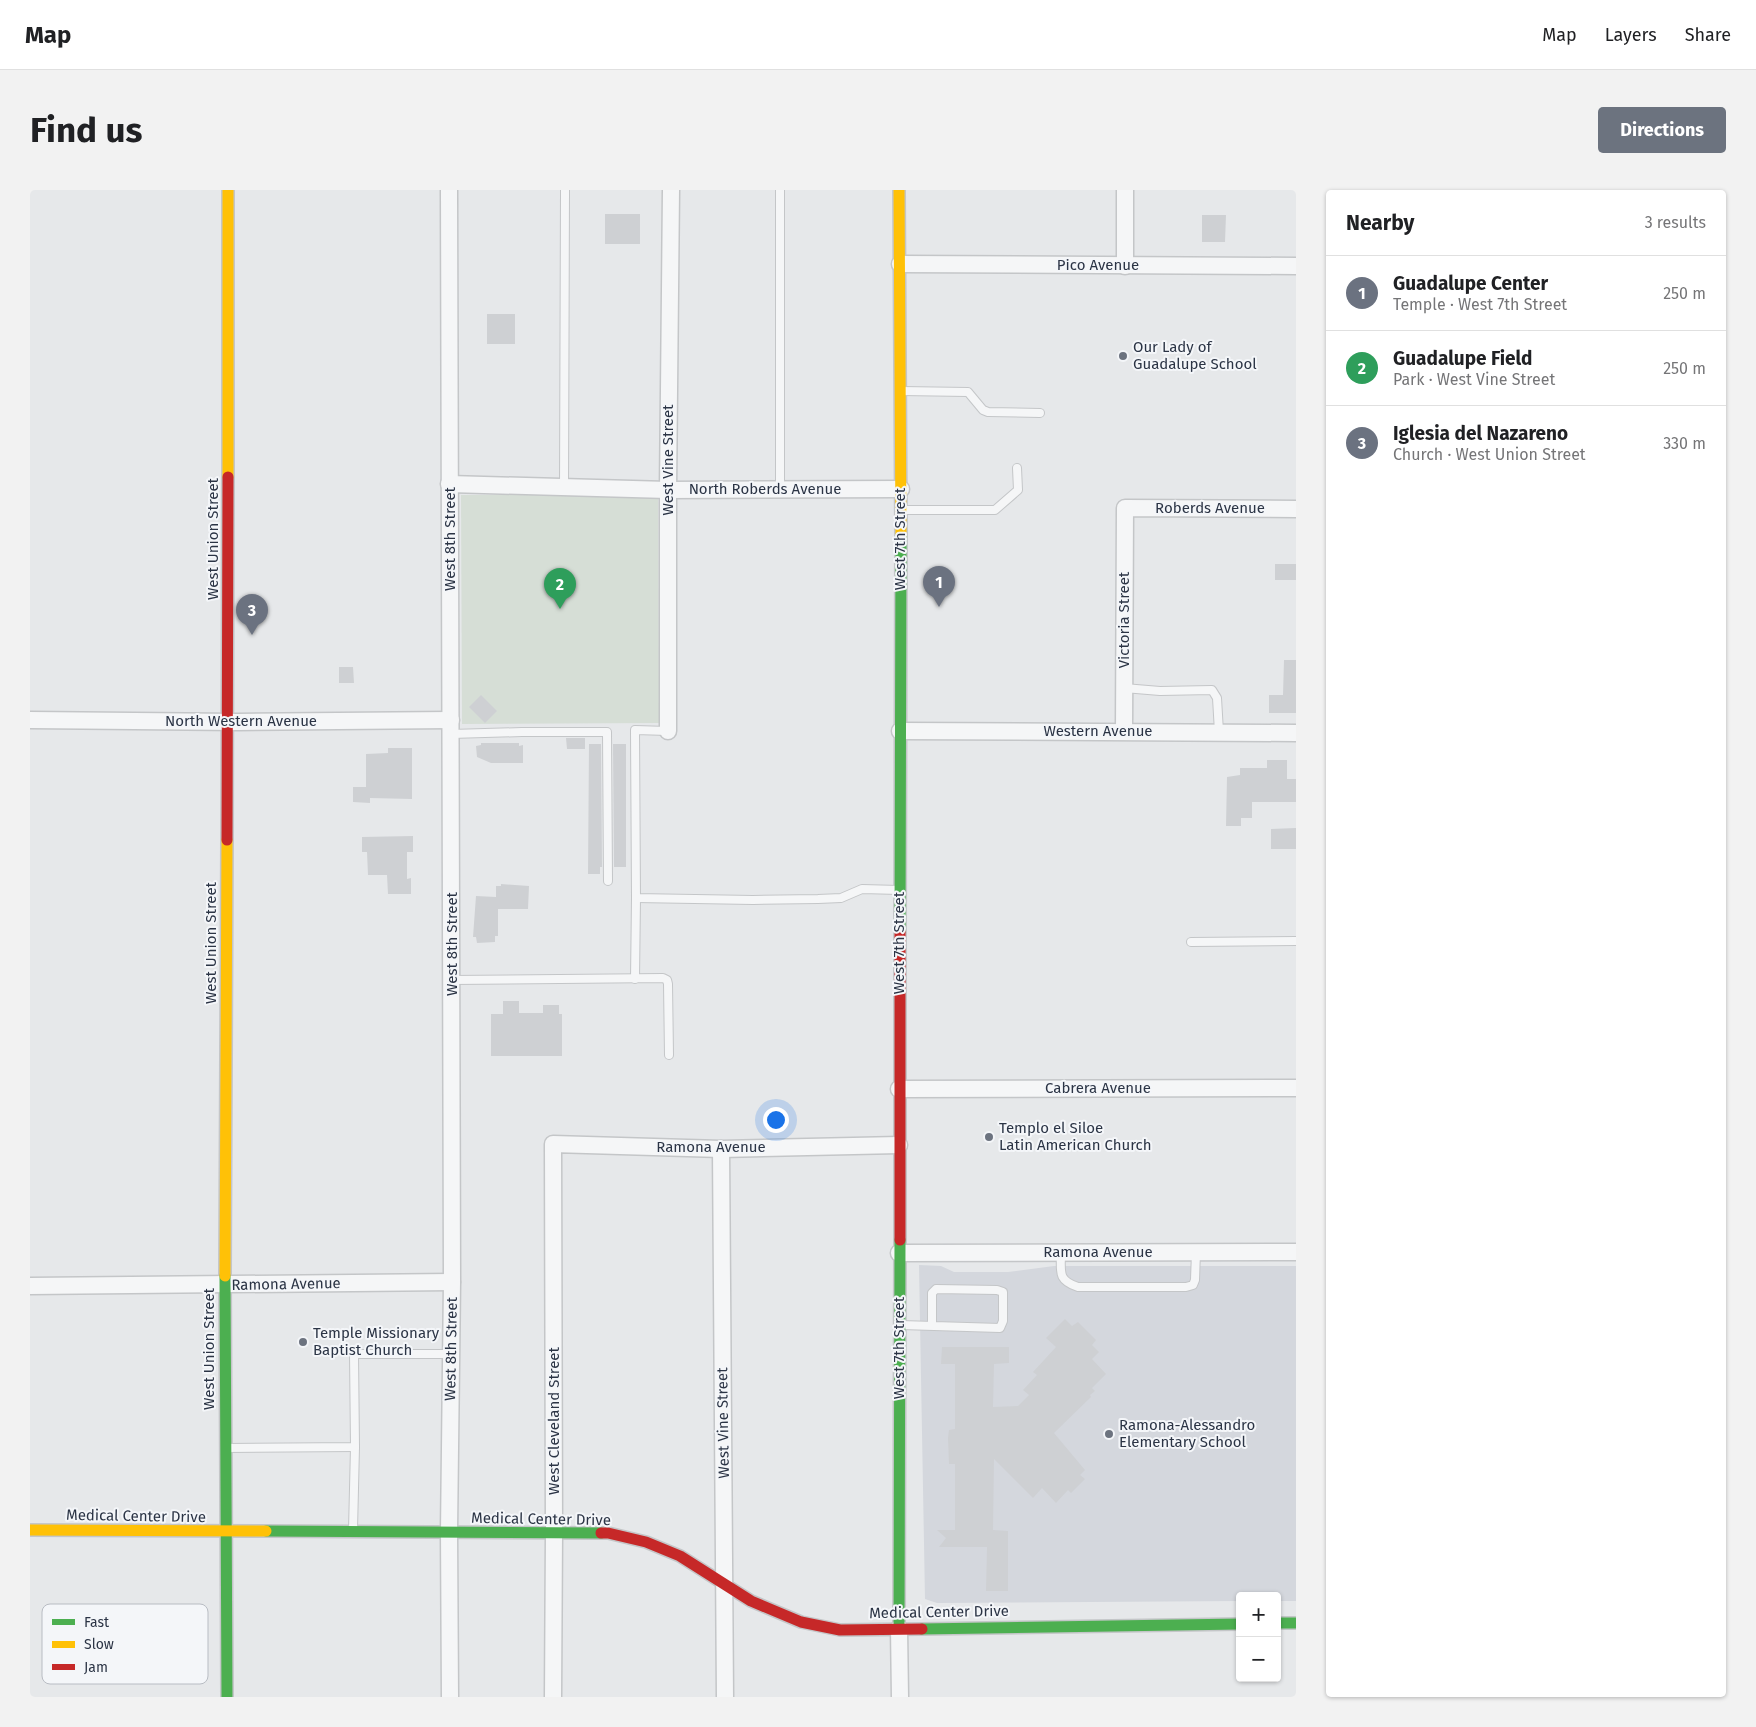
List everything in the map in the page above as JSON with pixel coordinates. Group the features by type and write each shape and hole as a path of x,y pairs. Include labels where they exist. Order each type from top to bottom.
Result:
{"street":[{"name":"West Union Street","path":"227,1697 224,1532 224,1285 228,722 228,190"},
{"name":"West 8th Street","path":"450,190 452,980 450,1697"},
{"name":"West Vine Street","path":"668,731 671,190"},
{"name":"West 7th Street","path":"899,190 901,489 899,890 900,1697"},
{"path":"1125,190 1125,266"},
{"name":"Pico Avenue","path":"900,264 1296,266"},
{"name":"North Roberds Avenue","path":"450,484 668,490 901,489"},
{"name":"Roberds Avenue","path":"1125,508 1296,509"},
{"name":"Victoria Street","path":"1124,731 1125,508"},
{"name":"North Western Avenue","path":"30,720 451,727"},
{"name":"Western Avenue","path":"900,731 1296,733"},
{"name":"Cabrera Avenue","path":"899,1089 1296,1088"},
{"name":"Ramona Avenue","path":"553,1144 721,1149 899,1145"},
{"name":"West Cleveland Street","path":"553,1144 553,1697"},
{"name":"West Vine Street","path":"721,1149 725,1697"},
{"name":"Ramona Avenue","path":"899,1252 1296,1252"},
{"name":"Ramona Avenue","path":"30,1286 452,1282"},
{"name":"Medical Center Drive","path":"30,1530 608,1533 646,1542 680,1556 752,1601 801,1622 840,1630 1236,1624"},
{"path":"1281,1623 1296,1623"}],"lane":[{"path":"564,487 565,190"},
{"path":"780,190 780,489"},
{"path":"900,391 968,392 983,410 988,412 1040,413"},
{"path":"900,510 995,510 1018,490 1018,468"},
{"path":"1124,688 1160,691 1212,690 1217,698 1219,732"},
{"path":"451,727 522,732 607,732 608,881"},
{"path":"635,979 635,730 668,731"},
{"path":"636,898 818,899 841,898 862,889 899,890"},
{"path":"1191,942 1296,941"},
{"path":"452,980 663,978 667,980 668,984 669,1055"},
{"path":"1061,1252 1061,1276 1066,1283 1078,1287 1186,1287 1193,1285 1196,1280 1196,1252"},
{"path":"899,1325 932,1326 1000,1328 1003,1321 1003,1292 997,1290 936,1289 932,1293 932,1326"},
{"path":"353,1532 355,1447 354,1354 451,1354"},
{"path":"224,1448 355,1447"}],"shaded area":[{"path":"461,495 658,495 659,723 462,724"},
{"name":"Ramona-Alessandro Elementary School","path":"919,1265 941,1266 954,1272 1008,1272 1054,1266 1296,1266 1296,1601 1281,1601 1281,1592 1236,1592 1236,1601 937,1603 925,1599"}],"building":[{"path":"605,214 640,214 640,244 605,244"},
{"path":"1202,215 1226,215 1225,242 1202,242"},
{"path":"487,314 515,314 515,344 487,344"},
{"path":"1275,564 1296,564 1296,580 1275,580"},
{"path":"1284,660 1296,660 1296,713 1269,713 1269,695 1283,695"},
{"path":"339,667 353,667 354,683 339,683"},
{"path":"481,695 497,711 485,723 469,707"},
{"path":"566,738 585,738 585,749 567,749"},
{"path":"481,743 519,743 519,746 523,745 523,763 491,763 477,757 476,746 481,745"},
{"path":"589,744 601,744 602,867 600,867 600,874 588,874"},
{"path":"613,744 626,744 626,867 614,867"},
{"path":"388,748 412,748 412,799 370,798 370,803 353,802 353,787 366,787 366,754 388,753"},
{"path":"1267,760 1287,760 1287,779 1296,779 1296,802 1252,802 1252,818 1241,818 1241,826 1226,826 1227,777 1240,775 1240,768 1267,768"},
{"path":"1296,828 1296,849 1271,849 1271,829"},
{"path":"413,836 413,852 407,852 407,879 411,878 411,894 388,894 387,875 368,875 367,852 362,852 362,837"},
{"path":"501,884 529,886 528,909 498,909 498,936 495,936 495,942 477,943 476,937 473,937 476,896 496,897 496,886 501,886"},
{"path":"503,1001 519,1001 519,1013 543,1013 543,1005 559,1005 559,1014 562,1014 562,1056 491,1056 491,1014 503,1014"},
{"path":"1065,1319 1072,1326 1078,1322 1096,1340 1092,1345 1099,1352 1092,1359 1106,1374 1092,1388 1095,1391 1090,1395 1091,1397 1054,1433 1085,1470 1080,1475 1085,1479 1071,1493 1068,1490 1056,1503 1042,1488 1033,1498 994,1459 993,1530 1008,1531 1008,1591 986,1591 987,1547 939,1547 946,1538 937,1530 955,1530 955,1464 949,1464 948,1438 949,1430 955,1429 955,1364 941,1364 942,1347 1009,1347 1009,1363 994,1364 993,1407 1018,1406 1029,1395 1023,1390 1037,1375 1033,1372 1056,1347 1046,1338"}],"traffic: fast":[{"path":"900,931 901,535"},
{"path":"899,1628 900,1240"},
{"path":"225,1276 227,1697"},
{"path":"266,1531 601,1533"},
{"path":"1281,1623 1296,1623"},
{"path":"922,1629 1236,1624"}],"traffic: slow":[{"path":"228,190 228,477"},
{"path":"899,190 901,535"},
{"path":"225,1276 227,840"},
{"path":"30,1530 266,1531"}],"traffic: jam":[{"path":"227,840 228,477"},
{"path":"900,931 900,1240"},
{"path":"601,1533 646,1542 680,1556 751,1601 801,1622 840,1630 922,1629"}],"place":[{"name":"Our Lady of Guadalupe School","path":"1123,356"},
{"name":"Guadalupe Center","path":"939,607"},
{"name":"Guadalupe Field","path":"560,609"},
{"name":"Iglesia del Nazareno","path":"252,635"},
{"name":"Templo el Siloe Latin American Church","path":"989,1137"},
{"name":"Temple Missionary Baptist Church","path":"303,1342"},
{"name":"Ramona-Alessandro Elementary School","path":"1109,1434"}]}
